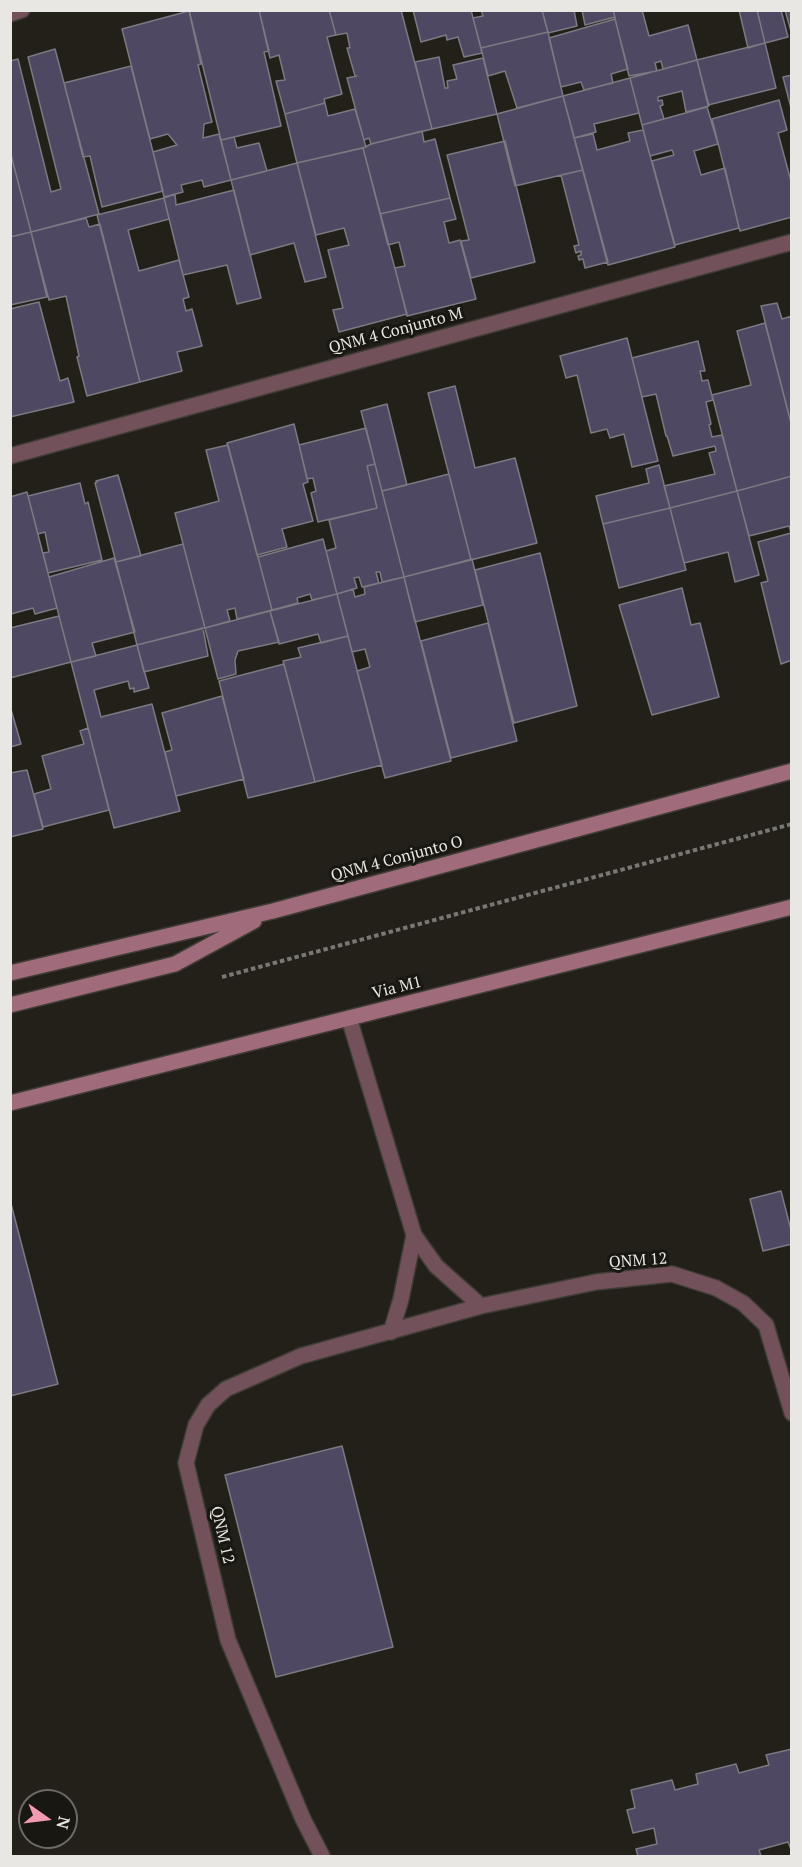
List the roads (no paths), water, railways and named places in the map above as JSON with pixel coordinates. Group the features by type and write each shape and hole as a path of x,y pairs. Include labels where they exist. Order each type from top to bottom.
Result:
{"main road":[{"name":"QNM 4 Conjunto O","path":"10,973 273,911 792,771"},
{"name":"Via M1","path":"10,1103 792,908"},
{"path":"10,1005 176,964 273,911"}],"street":[{"path":"10,14 22,10"},
{"name":"QNM 4 Conjunto M","path":"10,456 792,242"},
{"path":"350,1018 414,1235 436,1266 481,1306"},
{"path":"391,1332 401,1299 414,1235"},
{"name":"QNM 12","path":"322,1857 303,1819 228,1641 186,1463 196,1425 207,1405 226,1389 301,1356 481,1306 596,1282 672,1274 716,1288 744,1304 766,1325 792,1413"}]}
